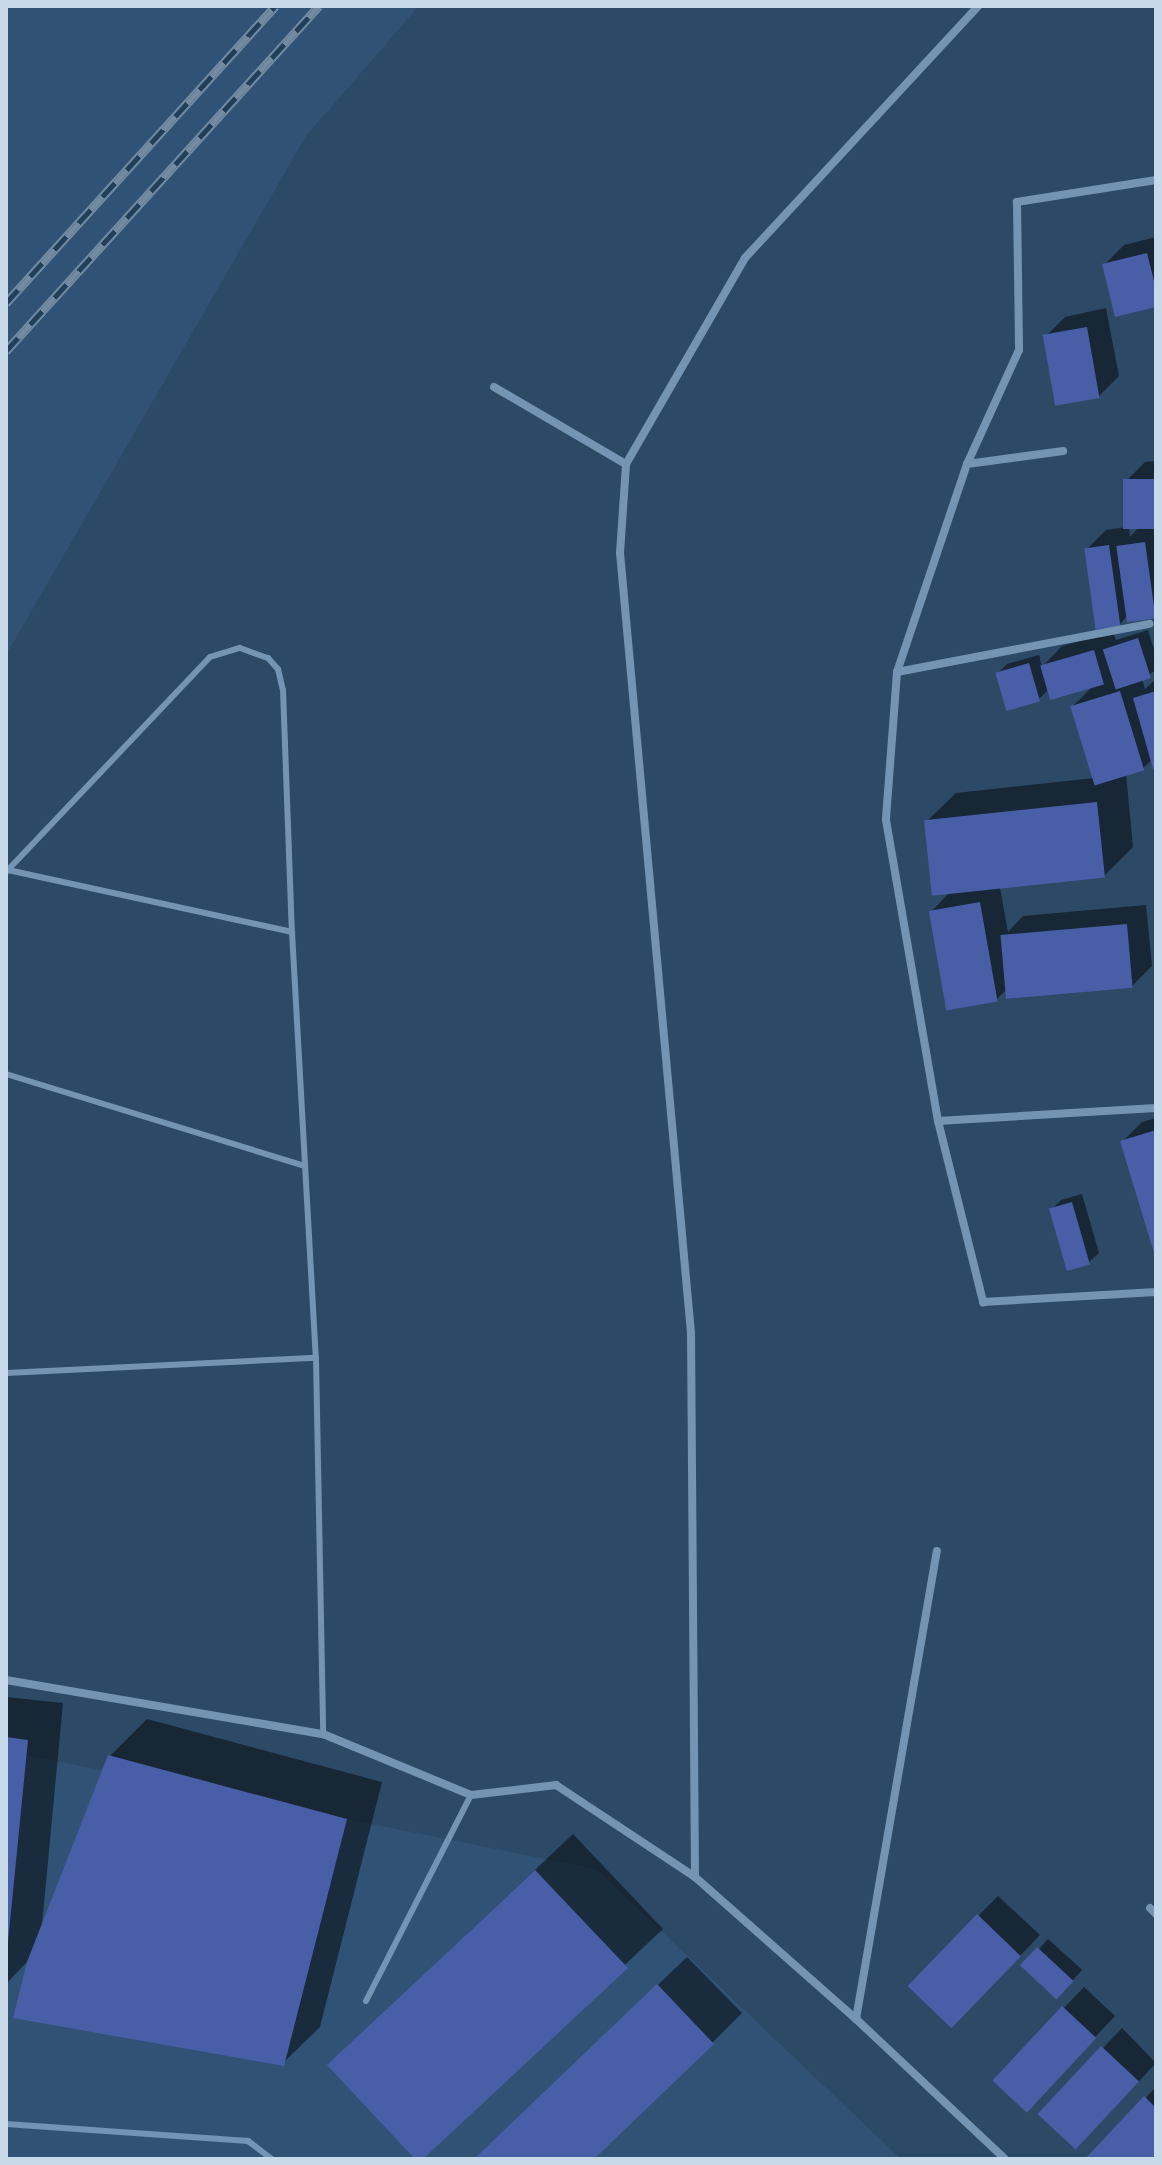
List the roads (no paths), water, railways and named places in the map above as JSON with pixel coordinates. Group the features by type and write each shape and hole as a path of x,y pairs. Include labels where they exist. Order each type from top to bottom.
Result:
{"street":[{"path":"695,1877 691,1333 620,553 626,464 745,258 978,6"},
{"path":"1156,180 1017,202 1019,350 967,464 897,672 886,820 938,1121 983,1302 1156,1292"},
{"path":"494,387 626,464"},
{"path":"967,464 1063,451"},
{"path":"897,672 1149,624"},
{"path":"938,1121 1156,1108"},
{"path":"856,2019 937,1551"},
{"path":"6,1680 323,1734 471,1795 556,1785 695,1877 856,2019 1005,2159"}],"lane":[{"path":"7,871 210,657 240,648 268,658 278,669 283,690 292,932 316,1358 323,1734"},
{"path":"7,871 292,932"},
{"path":"6,1074 305,1166"},
{"path":"6,1373 316,1358"},
{"path":"366,2001 471,1795"},
{"path":"6,2124 248,2141 272,2159"}],"railway":[{"path":"6,303 275,6"},
{"path":"6,351 319,6"}]}
